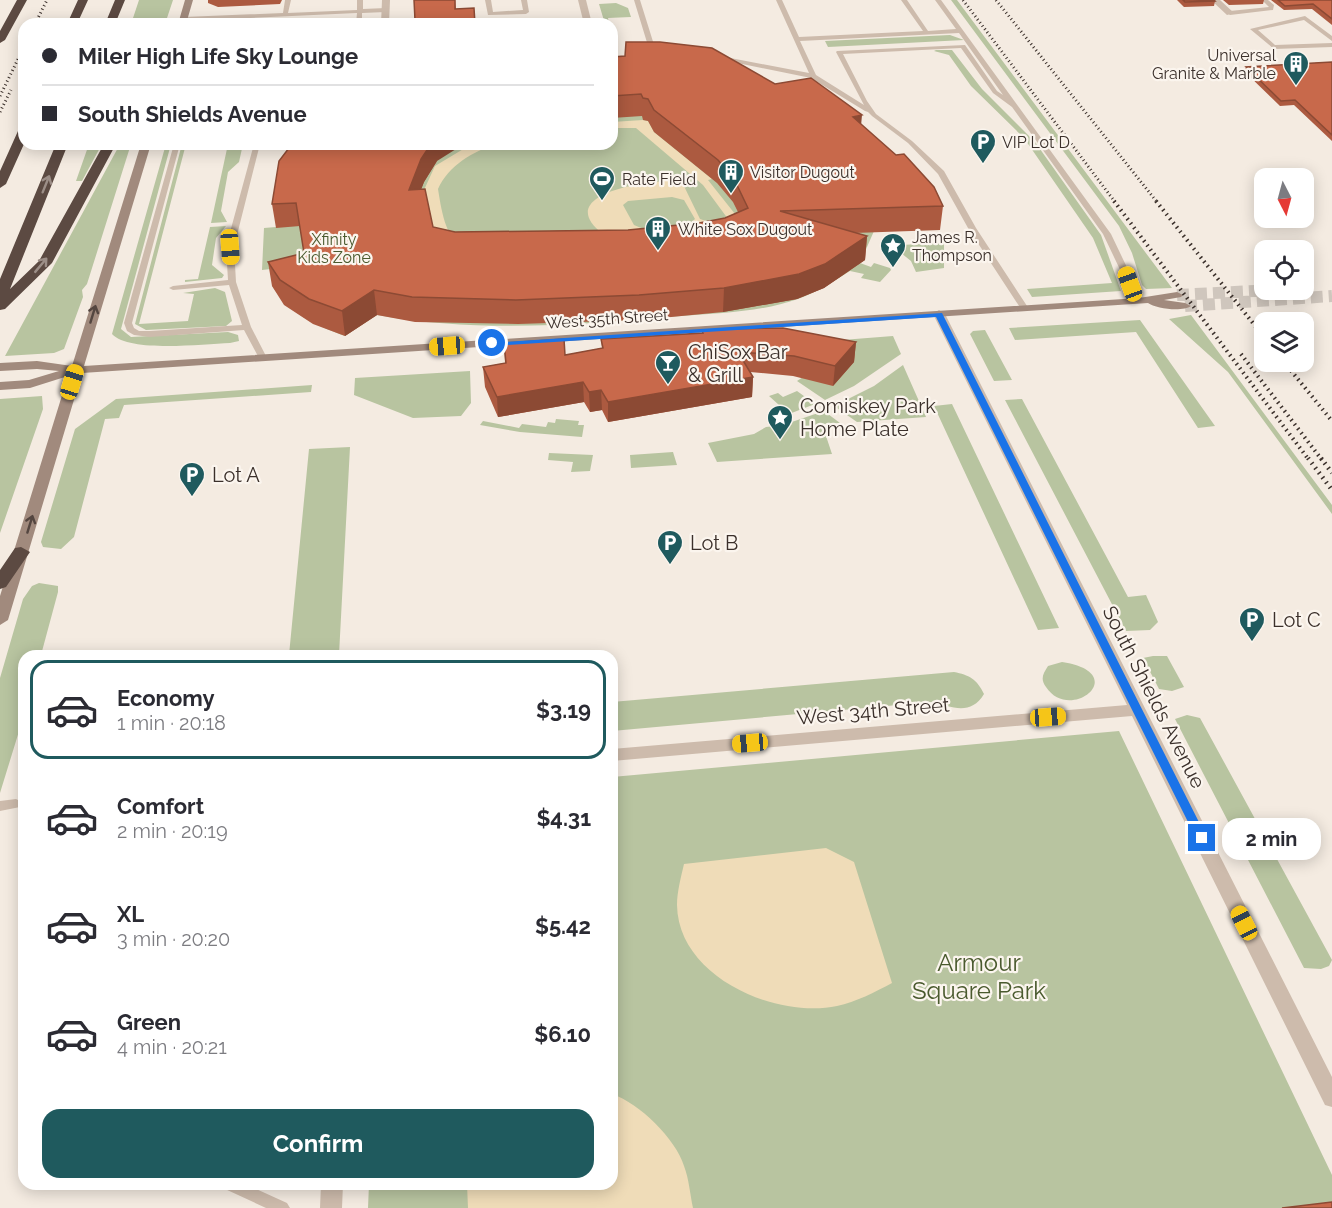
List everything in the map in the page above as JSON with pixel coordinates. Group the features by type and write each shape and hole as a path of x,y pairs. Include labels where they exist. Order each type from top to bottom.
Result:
{"highway":[{"path":"0,40 22,0"},
{"path":"75,18 83,0"},
{"path":"112,18 120,0"},
{"path":"0,184 18,144"},
{"path":"0,297 60,150"},
{"path":"0,306 45,263 107,150"},
{"path":"0,583 21,552"}],"main road":[{"path":"184,18 189,0"},
{"path":"0,620 144,150"},
{"name":"West 35th Street","path":"0,367 37,365 76,370 1025,309 1139,301 1177,295"},
{"name":"West 35th Street","path":"1139,301 1185,306"},
{"name":"West 35th Street","path":"0,386 30,384 76,370"}],"street":[{"path":"385,18 386,0"},
{"path":"582,0 586,18"},
{"path":"1215,0 1230,13"},
{"name":"South Shields Avenue","path":"939,314 1332,1098"},
{"name":"West 34th Street","path":"618,754 1137,710"},
{"path":"331,1208 332,1190"}],"lane":[{"path":"285,15 288,0"},
{"path":"359,18 360,0"},
{"path":"488,0 490,14 526,12 524,0"},
{"path":"637,0 652,50 663,51"},
{"path":"779,0 813,76"},
{"path":"904,0 927,33"},
{"path":"938,0 1107,234 1132,292 1139,301"},
{"path":"1230,13 1271,9 1272,6 1265,0"},
{"path":"248,18 386,10"},
{"path":"1332,39 1305,18 1253,29 1274,47 1332,45"},
{"path":"797,39 962,31"},
{"path":"874,115 864,101 839,52 963,46 995,92 1015,106"},
{"path":"709,57 813,76 874,115 910,142 941,173 978,237 1025,309"},
{"path":"175,150 128,323 130,329 137,333 150,333 247,327"},
{"path":"255,150 230,247 232,282 247,327 263,358"},
{"path":"173,288 232,282"},
{"path":"0,806 16,804"},
{"path":"243,1190 282,1208"}],"green space":[{"path":"139,0 173,0 167,18 133,18"},
{"path":"951,0 957,0 1172,288 1146,289 1142,285 1132,253 1119,226"},
{"path":"616,3 628,8 631,17 603,18 599,4"},
{"path":"950,35 964,40 828,47 825,41"},
{"path":"952,50 982,89 1035,142 1101,235 1121,291 1032,297 1027,289 1112,283 1093,238 1024,138 971,86 949,55 934,51"},
{"name":"Rate Field","path":"618,80 932,210 940,230 874,231 860,263 871,267 874,263 890,268 891,270 880,282 861,278 864,274 850,271 805,296 770,307 725,313 529,326 452,324 377,315 345,336 295,311 272,286 309,277 306,265 262,270 264,228 276,227 324,150 618,150"},
{"path":"87,150 99,150 82,181 76,181"},
{"path":"117,150 129,150 87,284 82,290 83,297 64,349 54,353 5,356"},
{"path":"164,150 169,150 121,329 131,337 228,332 238,335 239,341 167,346 134,344 112,334"},
{"path":"180,150 184,150 139,324 188,321 194,294 183,293 215,288 225,292 232,321 226,326 146,330 135,324"},
{"path":"227,150 242,150 239,162 228,172 221,211 227,222 211,223"},
{"path":"226,226 216,238 212,265 224,275 222,278 185,282 185,280 198,279 210,227"},
{"path":"944,243 944,268 916,272 911,261 896,249 900,245"},
{"path":"1191,315 1332,505 1332,514 1228,372 1169,319"},
{"path":"1140,320 1215,426 1198,428 1136,332 1015,340 1009,328"},
{"path":"985,330 1012,380 994,381 970,334 973,331"},
{"path":"893,336 901,354 854,386 825,400 797,381 803,377 804,343"},
{"path":"903,365 926,417 857,422 834,406 874,386"},
{"path":"470,371 471,403 461,416 413,418 354,395 355,378"},
{"path":"312,385 311,392 124,405 119,418 105,419 74,537 61,549 43,547 41,542 75,429 116,399"},
{"path":"797,391 815,404 789,414 769,396 778,393 783,397"},
{"path":"42,396 43,409 0,533 0,399"},
{"path":"1022,399 1128,597 1146,595 1158,622 1150,630 1126,631 1005,400"},
{"path":"952,404 1059,628 1038,630 934,406"},
{"path":"824,411 840,423 822,424 832,454 717,462 708,443 754,434 766,427 783,425"},
{"path":"556,419 579,421 578,425 584,425 582,437 520,432 480,425 483,421 519,428 522,424 546,427 548,422 555,423"},
{"path":"350,447 339,650 289,650 309,449"},
{"path":"673,452 677,465 631,468 630,455"},
{"path":"549,453 593,455 590,471 571,472 573,462 548,460"},
{"path":"39,583 58,586 58,592 42,650 18,650 18,734 0,793 0,678 23,599 32,586"},
{"path":"1167,656 1184,687 1172,691 1159,689 1143,658"},
{"path":"1062,662 1083,668 1093,676 1094,684 1090,692 1080,698 1069,700 1056,697 1046,687 1043,676 1048,666"},
{"path":"954,672 972,678 984,694 979,701 967,708 931,702 618,730 618,701"},
{"path":"1187,715 1200,718 1332,960 1329,966 1321,969 1304,968 1175,719"},
{"name":"Armour Square Park","path":"1119,731 1332,1175 1332,1208 368,1208 369,1190 618,1190 618,776"}],"sand":[{"path":"648,121 654,132 712,179 708,180 735,214 738,213 743,224 742,230 721,241 615,251 615,253 458,256 436,255 430,234 415,236 413,230 427,229 426,225 430,224 424,190 435,166 462,150 482,150 455,166 438,189 442,213 448,230 452,237 463,246 517,249 603,247 686,240 715,235 731,228 731,223 703,185 636,128 618,128 618,122"},
{"path":"658,182 682,182 700,219 712,223 665,228 688,225 695,219 684,200 672,197 628,201 623,205 634,225 645,230 603,234 590,221 588,209 595,200 624,187"},
{"path":"826,848 854,862 892,983 837,1006 813,1008 786,1006 760,999 734,987 712,972 694,953 682,931 677,905 684,864"},
{"path":"618,1097 645,1114 673,1145 686,1171 693,1208 468,1208 467,1190 618,1190"}],"building":[{"path":"414,0 455,0 455,9 474,8 475,18 415,18"},
{"path":"1183,0 1214,0 1215,1 1185,2"},
{"path":"1278,0 1332,0 1332,19 1313,4 1285,6"},
{"path":"626,42 660,42 712,48 775,84 811,78 862,115 853,117 896,155 904,154 934,187 943,206 780,211 867,236 825,264 799,274 724,288 639,295 516,300 412,297 374,290 342,311 309,299 280,280 268,262 304,253 296,203 272,204 279,161 287,150 427,150 409,190 425,189 433,227 455,232 628,230 699,223 725,218 748,208 734,179 718,160 654,110 648,99 643,98 641,94 618,96 618,57 625,56"},
{"name":"Universal Granite & Marble","path":"1332,62 1332,135 1295,100 1281,101 1246,67"},
{"path":"783,328 856,342 835,366 794,356 738,352 753,377 608,402 601,390 589,392 583,382 497,397 483,367 506,363 504,343 564,339 565,355 603,348 601,339 703,333 702,331 723,329"},
{"path":"1332,1202 1332,1208 1282,1208"}],"tunnel":[{"path":"1177,295 1254,291"},
{"path":"1185,306 1332,296"}],"railway":[{"path":"38,18 47,0"},
{"path":"963,0 1115,202"},
{"path":"996,0 1157,202"},
{"path":"0,96 18,59"},
{"path":"0,112 11,90"},
{"path":"1114,201 1309,460"},
{"path":"1156,201 1254,324"},
{"path":"1241,354 1322,460"},
{"path":"1292,372 1332,421"},
{"path":"1308,458 1332,490"},
{"path":"1321,458 1332,473"}],"place":[{"name":"Universal Granite & Marble","path":"1296,87"},
{"name":"VIP Lot D","path":"983,165"},
{"name":"Visitor Dugout","path":"731,195"},
{"name":"Rate Field","path":"602,202"},
{"name":"White Sox Dugout","path":"658,252"},
{"name":"James R. Thompson","path":"893,269"},
{"name":"ChiSox Bar & Grill","path":"668,386"},
{"name":"Comiskey Park Home Plate","path":"780,441"},
{"name":"Lot A","path":"192,498"},
{"name":"Lot B","path":"670,566"},
{"name":"Lot C","path":"1252,643"}],"route":[{"path":"492,343 939,314 1202,838"}],"park label":[{"name":"Xfinity Kids Zone","path":"334,248"}]}
